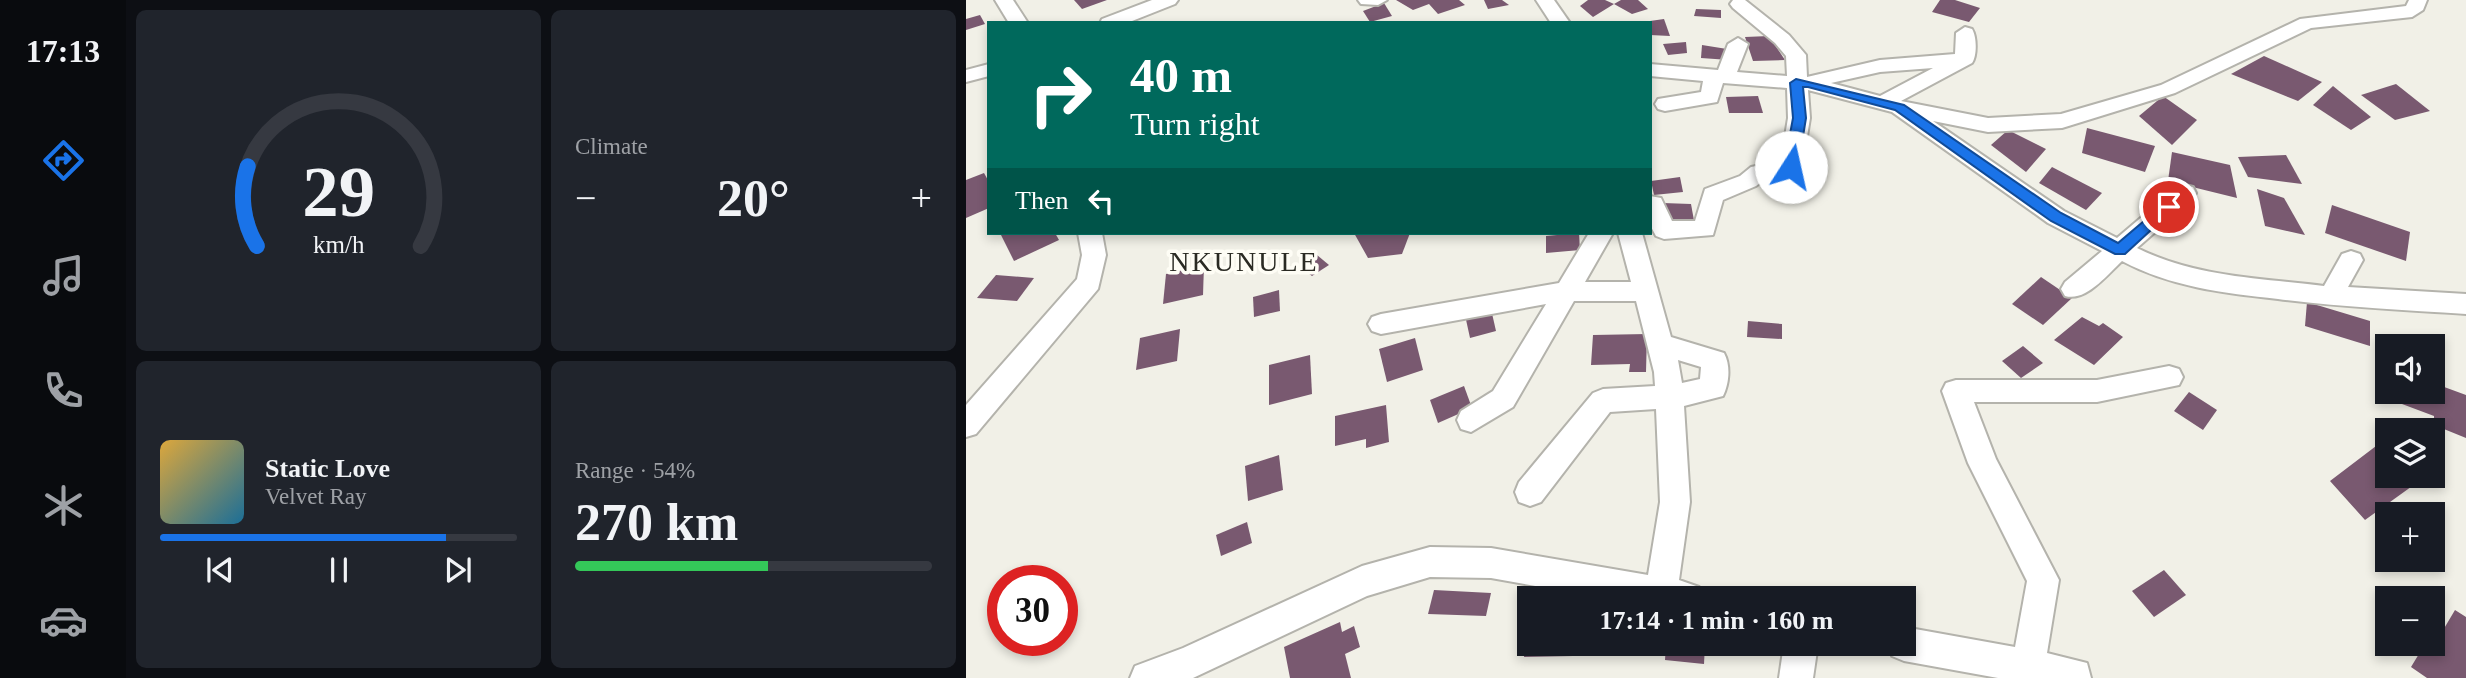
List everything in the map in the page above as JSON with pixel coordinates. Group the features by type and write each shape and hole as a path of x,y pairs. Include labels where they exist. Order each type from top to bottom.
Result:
{"street":[{"path":"1004,0 1018,21"},
{"path":"1114,21 1169,0"},
{"path":"1367,0 1378,0"},
{"path":"1545,0 1560,21"},
{"path":"1652,69 1800,83 1988,125 2054,122 2075,119 2168,89 2306,23 2413,11 2418,0"},
{"path":"1652,204 1664,230 1705,229 1713,195 1748,181 1759,172 1791,167 1799,118 1800,83 1796,55 1782,39 1739,4"},
{"path":"1965,33 1965,59"},
{"path":"1665,104 1710,97 1738,44"},
{"path":"1891,105 1965,59"},
{"path":"1800,83 1880,66 1965,59"},
{"path":"966,76 987,71"},
{"path":"1891,105 2056,217 2146,263 2200,281 2331,296 2466,304"},
{"path":"2074,289 2185,193"},
{"path":"966,425 1089,282 1094,255 1090,235"},
{"path":"1471,420 1503,399 1600,235"},
{"path":"1631,235 1668,372 1675,502 1675,586"},
{"path":"2331,296 2351,260"},
{"path":"1381,324 1566,291 1647,292"},
{"path":"1530,492 1603,401 1670,397 1713,388 1715,361 1661,344"},
{"path":"2028,667 2043,580 1983,463 1956,391 2097,391 2169,377"},
{"path":"1147,678 1188,663 1362,582 1430,562 1491,563 1619,586"},
{"path":"1916,646 2075,675"},
{"path":"1797,678 1800,656"}],"building":[{"path":"1074,0 1107,0 1082,9"},
{"path":"1396,0 1459,0 1465,5 1438,14 1429,4 1413,10"},
{"path":"1484,0 1502,0 1509,5 1488,9"},
{"path":"1588,0 1605,0 1614,4 1593,17 1580,6"},
{"path":"1621,0 1638,0 1648,9 1632,14 1614,4"},
{"path":"1940,0 1955,0 1980,8 1969,22 1932,12"},
{"path":"1384,3 1392,16 1369,21 1363,11"},
{"path":"1696,9 1721,10 1721,18 1694,16"},
{"path":"980,15 985,24 966,30 966,19"},
{"path":"1664,19 1670,36 1652,35 1650,21"},
{"path":"1769,36 1785,60 1753,61 1745,37"},
{"path":"1686,42 1687,53 1668,55 1663,44"},
{"path":"1702,45 1727,49 1729,60 1701,58"},
{"path":"2264,56 2322,82 2298,101 2231,74"},
{"path":"2396,84 2430,111 2395,120 2361,95"},
{"path":"2333,86 2371,117 2351,130 2313,105"},
{"path":"1758,96 1763,113 1729,113 1726,97"},
{"path":"2163,96 2197,120 2172,145 2139,116"},
{"path":"2087,128 2155,146 2145,172 2082,153"},
{"path":"2008,130 2046,149 2026,172 1991,145"},
{"path":"2172,152 2230,165 2237,198 2168,181"},
{"path":"2286,155 2302,184 2248,177 2238,157"},
{"path":"2052,167 2102,193 2086,210 2039,183"},
{"path":"984,173 987,178 987,209 966,218 966,180"},
{"path":"1680,177 1683,192 1654,195 1652,181"},
{"path":"2257,189 2284,198 2305,235 2265,226"},
{"path":"1663,203 1691,204 1695,226 1666,224"},
{"path":"2332,205 2410,232 2406,261 2325,233"},
{"path":"1001,235 1056,235 1059,240 1014,261"},
{"path":"1355,235 1409,235 1402,254 1368,258"},
{"path":"1579,235 1580,250 1546,253 1546,236"},
{"path":"1317,255 1329,265 1312,276 1300,267"},
{"path":"1204,265 1203,295 1163,304 1166,274"},
{"path":"996,275 1034,278 1017,301 977,298"},
{"path":"2041,277 2072,298 2043,325 2012,304"},
{"path":"1279,290 1280,311 1254,317 1253,297"},
{"path":"2307,302 2370,321 2370,346 2305,326"},
{"path":"1491,309 1496,331 1470,338 1465,315"},
{"path":"2082,317 2099,326 2103,323 2123,337 2094,365 2054,340"},
{"path":"1748,321 1782,324 1782,339 1747,337"},
{"path":"1180,329 1177,361 1136,370 1140,338"},
{"path":"1647,334 1646,372 1629,372 1630,364 1591,365 1593,335"},
{"path":"1415,338 1423,370 1387,382 1379,349"},
{"path":"2023,346 2043,363 2021,378 2002,361"},
{"path":"1310,355 1312,394 1269,405 1269,365"},
{"path":"1464,386 1472,408 1438,423 1430,400"},
{"path":"2445,387 2466,395 2466,438 2445,429 2445,418 2402,404 2445,404"},
{"path":"2189,392 2217,410 2203,430 2174,411"},
{"path":"1386,405 1389,442 1366,448 1366,439 1335,446 1335,416"},
{"path":"2375,447 2375,488 2409,488 2390,502 2375,502 2375,513 2365,520 2330,481"},
{"path":"1279,455 1283,490 1248,501 1245,466"},
{"path":"1247,522 1252,543 1221,556 1216,535"},
{"path":"2164,570 2186,595 2154,617 2132,591"},
{"path":"1434,590 1491,593 1486,616 1428,614"},
{"path":"2455,610 2466,617 2466,678 2427,678 2411,667 2418,656 2445,656 2445,627"},
{"path":"1340,622 1342,632 1354,626 1360,647 1345,654 1351,678 1290,678 1284,647"},
{"path":"1665,656 1704,656 1704,664 1665,660"}],"district":[{"name":"NKUNULE","path":"1244,261"}],"route":[{"path":"1791,167 1799,118 1796,83 1808,84 1899,107 2056,217 2120,250 2169,207"}]}
